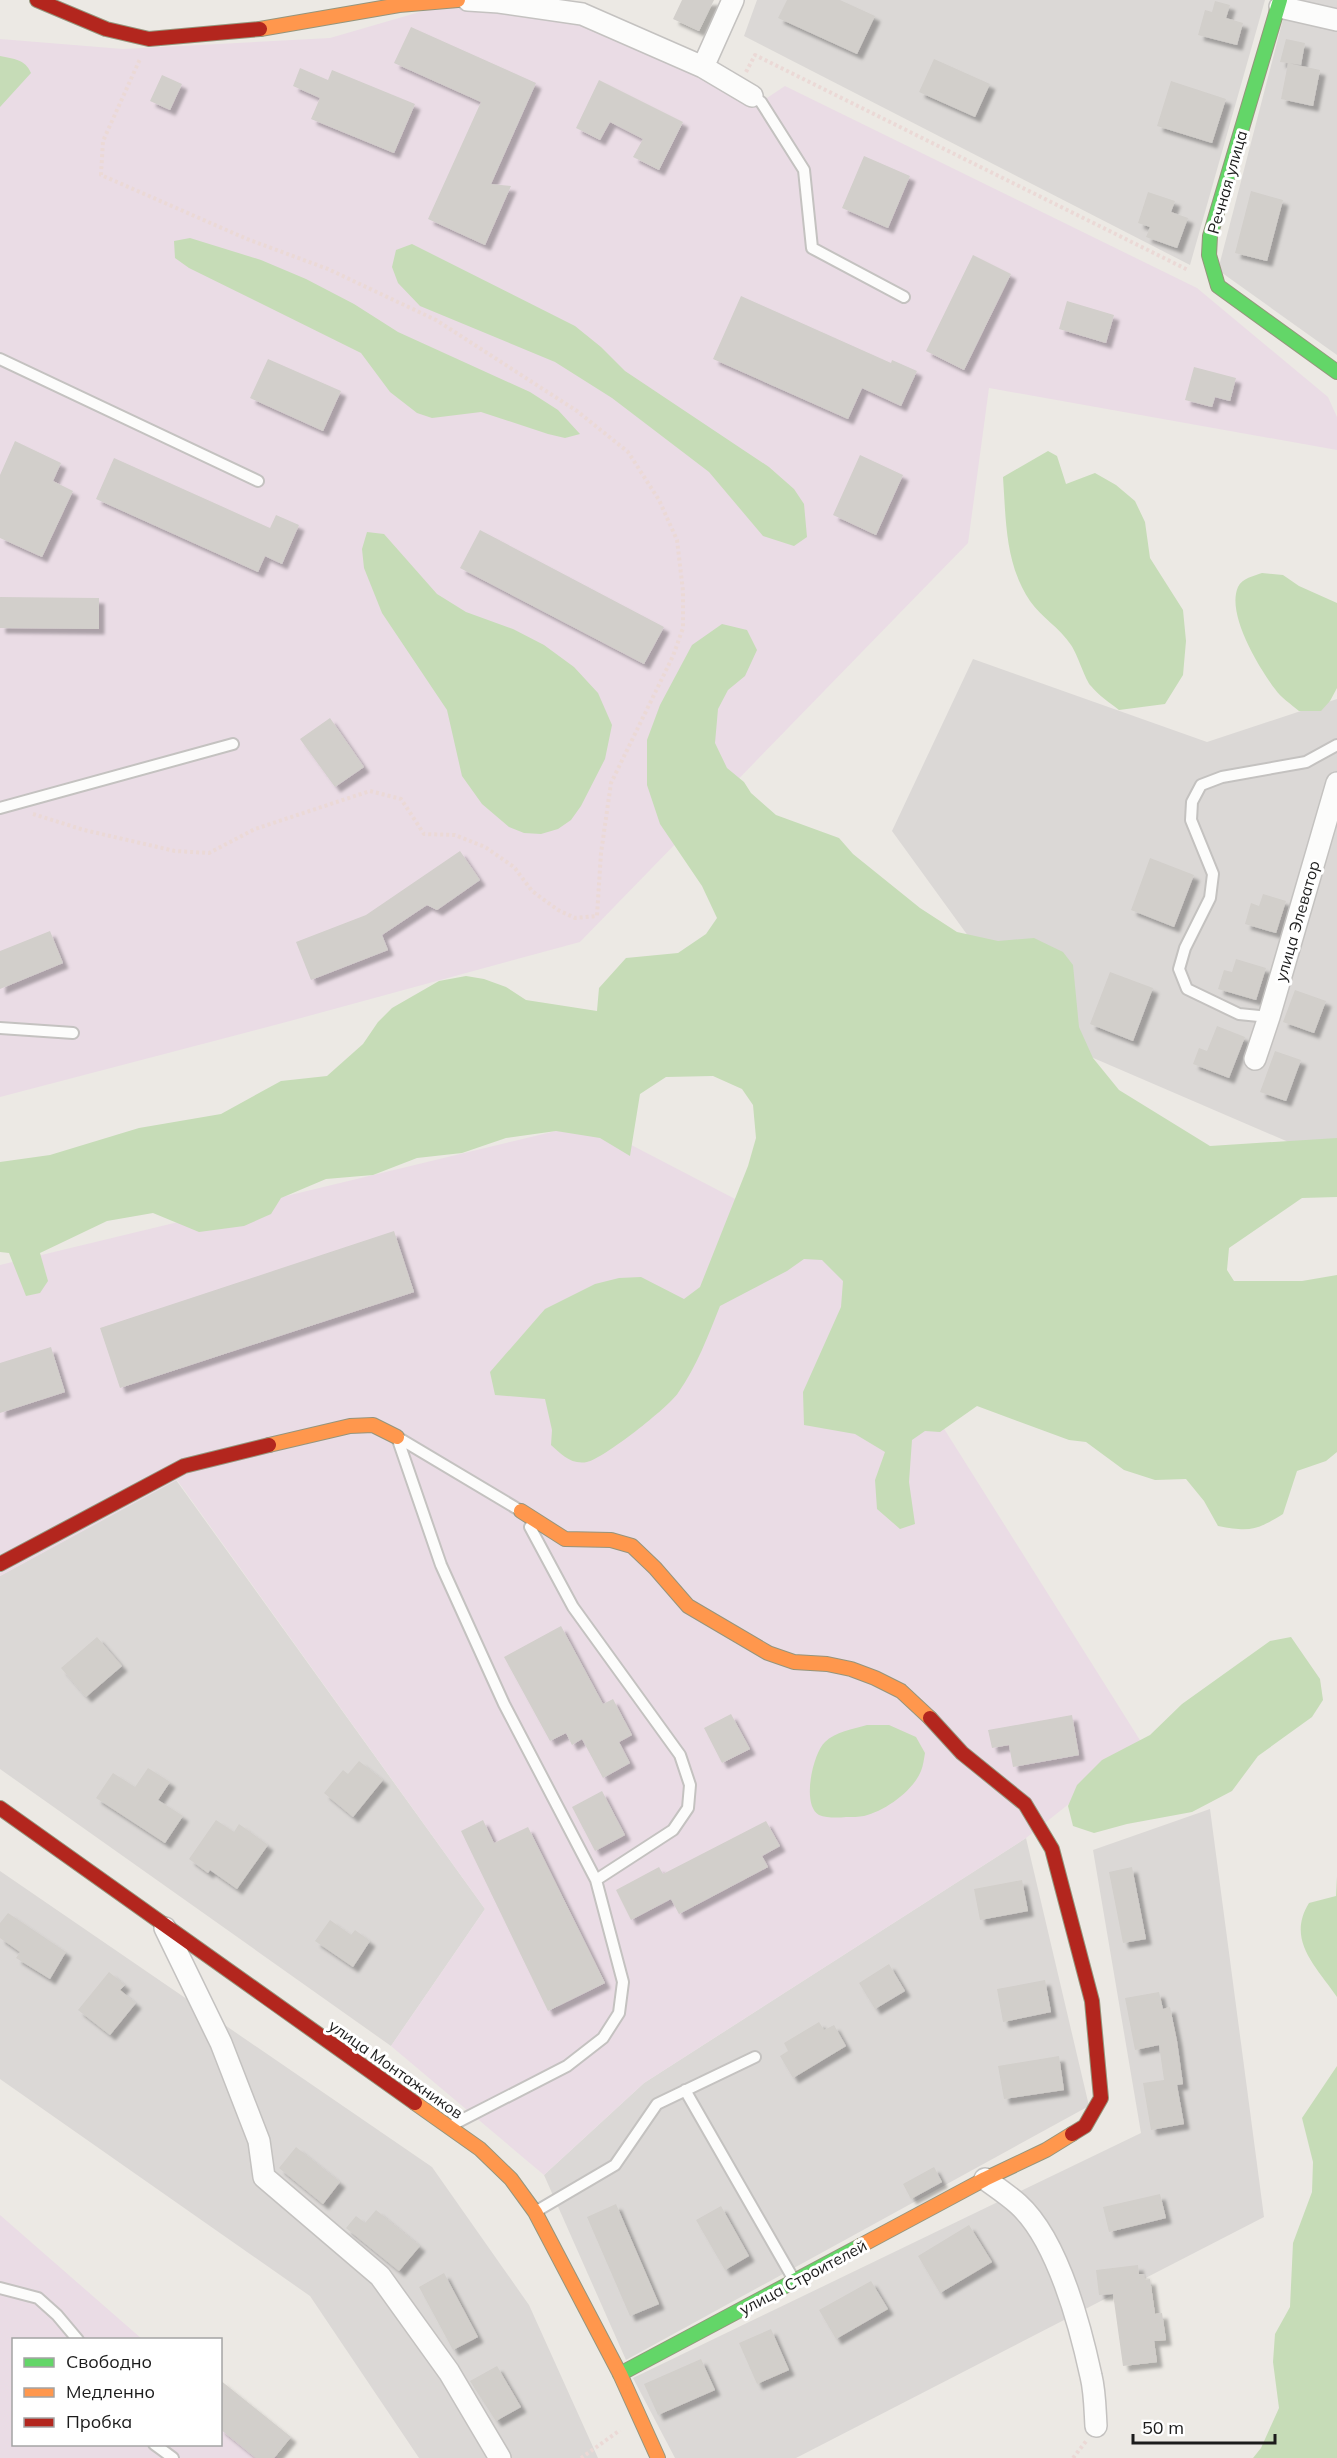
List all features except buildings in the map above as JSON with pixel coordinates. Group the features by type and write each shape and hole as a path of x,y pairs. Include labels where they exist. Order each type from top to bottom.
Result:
{"street":[{"path":"37,0 106,29 148,39 271,28 399,5 458,0"},
{"path":"468,0 582,14 703,67 744,92"},
{"path":"703,67 733,0"},
{"name":"Речная улица","path":"1218,286 1209,255 1210,236 1280,4 1337,20"},
{"path":"1218,286 1337,372"},
{"name":"улица Элеватор","path":"1254,1059 1269,1017 1337,783"},
{"path":"0,1564 184,1466 350,1426 373,1425 397,1437"},
{"name":"улица Строителей","path":"521,1511 566,1539 610,1540 633,1546 688,1606 768,1653 794,1662 827,1664 851,1669 901,1691 922,1708 962,1753 1025,1804 1052,1849 1092,2001 1101,2098 1085,2126 1046,2150 985,2179 620,2374"},
{"name":"улица Монтажников","path":"0,1808 480,2149 511,2179 535,2212 620,2374 658,2458"},
{"path":"164,1925 221,2043 259,2141 264,2176 380,2276 449,2372 500,2458"},
{"path":"985,2179 1018,2204 1032,2220 1066,2285 1092,2378 1096,2427"}],"lane":[{"path":"744,92 761,102 804,170 812,248 904,297"},
{"path":"0,359 258,481"},
{"path":"4,806 233,744"},
{"path":"1269,1017 1239,1014 1187,989 1179,969 1185,948 1210,898 1213,874 1191,820 1192,802 1201,785 1222,777 1306,762 1337,745"},
{"path":"0,1028 73,1033"},
{"path":"397,1437 521,1511 573,1607 680,1755 690,1785 688,1808 673,1830 596,1880"},
{"path":"397,1437 441,1565 504,1704 596,1880 623,1982 619,2013 603,2038 567,2066 449,2127"},
{"path":"535,2212 615,2165 657,2104 755,2057"},
{"path":"685,2090 794,2281"},
{"path":"0,2288 38,2298 57,2314 76,2338"},
{"path":"155,2446 173,2458"}],"path":[{"path":"4,806 84,830 175,851 209,853 255,829 370,791 401,799 424,834 455,836 485,847 514,867 532,891 558,910 575,918 597,916 601,853 610,783 673,656 683,628 683,591 677,540 659,500 628,452 602,429 436,320 328,269 246,239 101,175 103,141 148,39"},
{"path":"744,92 755,55 1218,286"},
{"path":"581,2458 618,2434 635,2407"}],"shaded area":[{"path":"461,0 582,14 761,102 785,86 1197,288 1328,397 1337,417 1337,450 989,388 968,543 580,942 0,1097 0,39 123,49 330,38"},
{"path":"757,0 1265,0 1190,265 744,36"},
{"path":"1288,0 1337,0 1337,355 1218,270"},
{"path":"973,659 1207,742 1337,699 1337,1163 1040,1035 892,831"},
{"path":"589,1123 831,1249 1143,1745 1026,1838 644,2083 544,2175 391,2046 485,1909 177,1480 0,1576 0,1265"},
{"path":"176,1480 485,1909 391,2046 0,1769 0,1576"},
{"path":"1210,1809 1264,2217 796,2458 675,2458 633,2378 1141,2133 1093,1850"},
{"path":"1026,1838 1089,2106 626,2360 544,2175 644,2083"},
{"path":"0,1871 432,2167 529,2305 598,2458 419,2458 310,2296 0,2079"},
{"path":"0,2215 141,2338 12,2338 12,2446 222,2446 222,2409 278,2458 0,2458"}],"green space":[{"path":"0,56 22,62 31,73 0,107"},
{"path":"190,238 261,260 306,279 354,304 398,332 530,392 558,410 580,434 565,438 481,412 432,418 417,413 390,392 361,353 189,268 175,258 174,241"},
{"path":"412,244 575,326 625,371 769,467 794,489 804,504 807,537 794,546 763,536 709,472 612,398 555,362 420,306 398,283 392,267 396,250"},
{"path":"1048,451 1057,456 1066,484 1095,473 1116,485 1135,501 1145,522 1150,558 1183,610 1186,641 1183,675 1165,704 1119,710 1104,699 1089,683 1067,639 1034,607 1022,587 1008,541 1003,477"},
{"path":"367,532 384,534 437,594 466,612 513,629 544,645 574,667 598,693 612,725 605,759 581,806 571,820 558,829 541,834 524,833 509,827 482,804 462,776 447,710 382,613 364,568 362,549"},
{"path":"1262,573 1283,575 1299,586 1337,603 1337,688 1321,711 1299,711 1283,698 1253,655 1240,626 1235,598 1238,587 1245,579"},
{"path":"722,624 747,630 757,650 745,676 728,690 718,709 715,743 727,768 776,815 839,838 853,854 920,908 957,932 998,941 1034,938 1063,952 1073,965 1079,1027 1093,1058 1119,1090 1210,1146 1337,1138 1337,1197 1302,1198 1229,1248 1227,1270 1234,1281 1302,1281 1337,1275 1337,1452 1326,1461 1297,1471 1283,1514 1252,1529 1218,1526 1204,1501 1186,1479 1155,1480 1124,1470 1086,1442 1069,1440 977,1406 940,1432 925,1431 912,1440 909,1482 915,1524 900,1529 877,1509 875,1480 885,1452 855,1434 804,1425 803,1392 841,1307 843,1281 822,1260 804,1259 787,1271 720,1306 685,1383 672,1400 635,1432 607,1452 587,1462 576,1462 563,1455 551,1445 552,1430 545,1399 495,1395 490,1372 545,1309 595,1284 619,1278 641,1277 684,1299 700,1287 748,1166 756,1138 753,1105 742,1089 713,1076 666,1077 640,1094 630,1156 600,1138 556,1131 506,1138 462,1153 417,1158 373,1175 326,1179 281,1198 271,1214 244,1226 199,1232 153,1213 107,1221 40,1253 48,1281 40,1293 26,1296 9,1253 0,1252 0,1162 50,1155 139,1128 221,1114 281,1081 327,1076 363,1044 378,1022 392,1008 439,981 466,976 484,979 506,987 526,1000 597,1011 599,988 626,958 678,953 706,934 717,918 702,886 660,824 647,785 647,740 660,705 692,645"},
{"path":"1291,1637 1320,1679 1323,1700 1312,1717 1258,1756 1232,1791 1192,1812 1127,1824 1094,1833 1073,1826 1068,1806 1077,1785 1102,1760 1150,1735 1182,1704 1270,1641"},
{"path":"867,1725 889,1725 916,1737 925,1753 922,1769 905,1793 881,1810 862,1816 839,1818 819,1815 811,1801 810,1790 816,1757 825,1742 834,1736"},
{"path":"1337,1876 1337,1997 1307,1952 1302,1941 1301,1929 1303,1916 1309,1903 1336,1896"},
{"path":"1337,2066 1337,2458 1253,2458 1261,2448 1279,2408 1273,2362 1275,2334 1290,2307 1293,2243 1312,2192 1313,2162 1302,2118"}],"traffic: fast":[{"path":"1280,0 1210,236 1209,255 1218,286 1337,372"},
{"path":"620,2374 860,2246"}],"traffic: slow":[{"path":"260,29 399,5 458,0"},
{"path":"269,1445 350,1426 373,1425 397,1437"},
{"path":"521,1511 565,1539 611,1540 632,1546 655,1568 688,1606 768,1653 794,1662 827,1664 851,1669 875,1678 901,1691 930,1718"},
{"path":"415,2103 480,2149 511,2179 535,2212 620,2374 658,2458"},
{"path":"860,2246 985,2179 1046,2150 1072,2134"}],"traffic: jam":[{"path":"37,0 106,29 149,39 260,29"},
{"path":"0,1564 184,1466 269,1445"},
{"path":"930,1718 962,1753 1025,1804 1052,1849 1092,2001 1101,2098 1085,2126 1072,2134"},
{"path":"0,1808 415,2103"}]}
